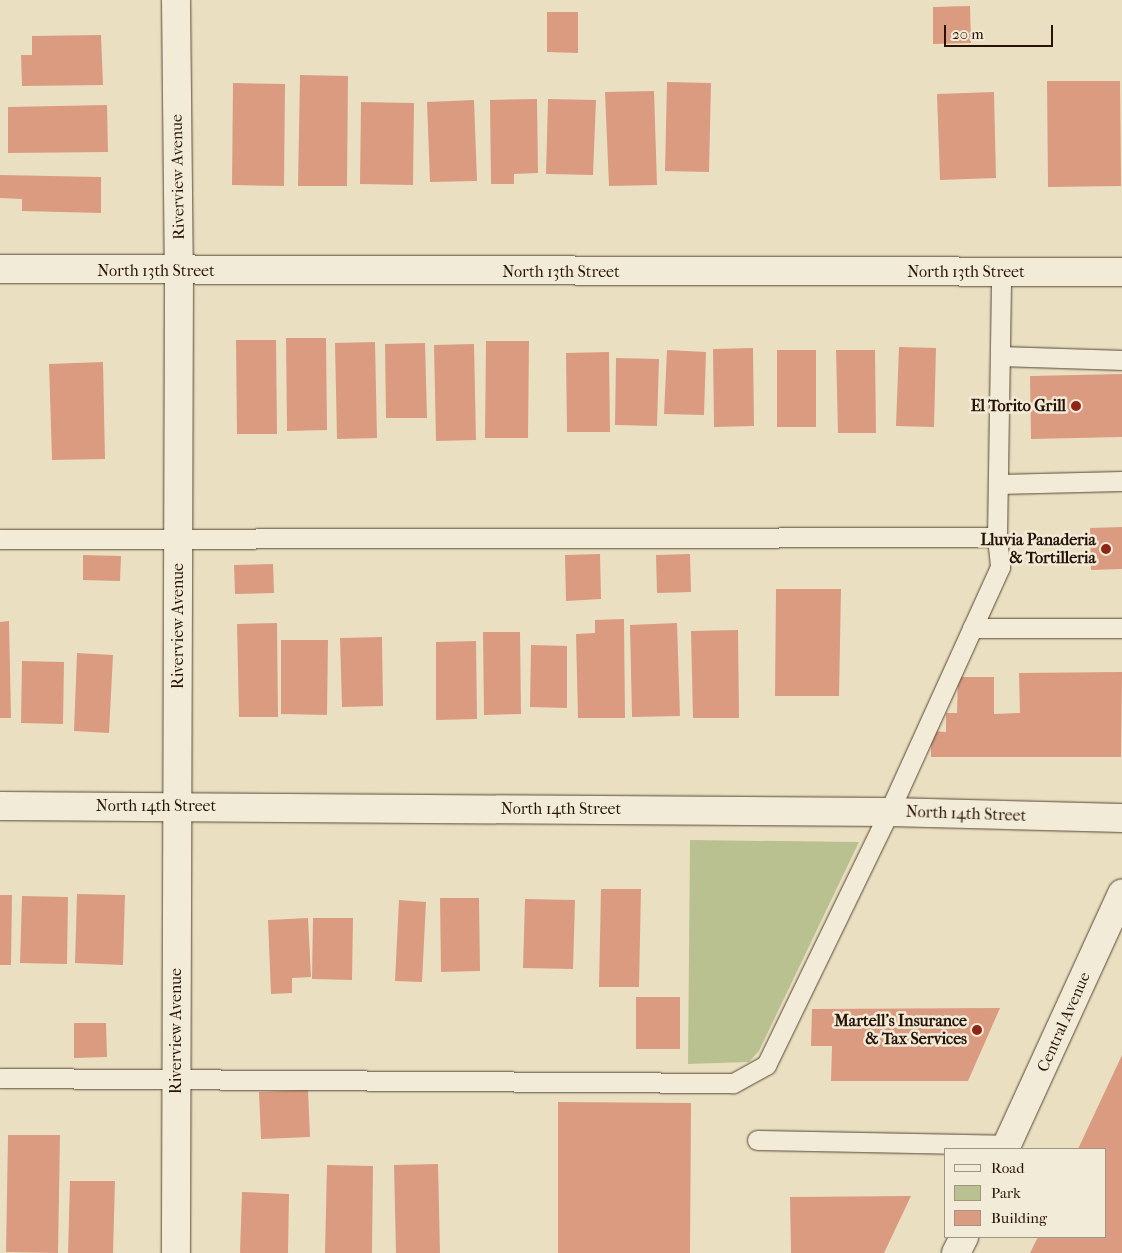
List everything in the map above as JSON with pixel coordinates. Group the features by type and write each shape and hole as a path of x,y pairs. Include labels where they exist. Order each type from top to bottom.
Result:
{"street":[{"name":"Riverview Avenue","path":"176,0 179,272 177,541 179,806 176,1253"},
{"name":"North 13th Street","path":"0,270 179,272 1122,272"},
{"name":"North 14th Street","path":"0,806 889,812 1122,818"},
{"name":"Central Avenue","path":"1006,1147 1122,894"},
{"path":"956,1253 964,1238"}],"lane":[{"path":"0,1078 733,1082 766,1065 889,812 1000,567 997,537 1001,272"},
{"path":"1001,356 1122,360"},
{"path":"998,484 1122,482"},
{"path":"0,539 177,541 997,537"},
{"path":"972,628 1122,628"},
{"path":"757,1140 1006,1147"}],"green space":[{"path":"690,840 859,842 759,1051 749,1062 688,1064"}],"building":[{"path":"970,6 971,43 933,44 933,7"},
{"path":"547,12 578,12 578,53 547,52"},
{"path":"101,35 103,85 22,86 21,55 32,55 32,36"},
{"path":"300,75 348,76 347,186 298,186"},
{"path":"1047,81 1120,81 1121,186 1048,187"},
{"path":"667,82 711,83 709,172 665,171"},
{"path":"233,83 285,84 284,186 232,185"},
{"path":"654,91 657,185 609,186 605,92"},
{"path":"994,92 996,178 940,180 937,94"},
{"path":"537,99 538,173 514,174 514,184 491,184 490,100"},
{"path":"548,99 596,100 593,175 546,174"},
{"path":"474,100 477,181 430,182 427,102"},
{"path":"361,102 414,103 413,185 360,184"},
{"path":"107,105 108,152 8,153 8,107"},
{"path":"0,175 101,177 101,213 22,211 22,199 0,198"},
{"path":"286,338 326,338 327,430 287,431"},
{"path":"236,340 276,340 277,434 237,434"},
{"path":"486,341 529,341 528,438 485,438"},
{"path":"375,342 377,438 337,439 335,343"},
{"path":"425,343 427,418 386,418 385,344"},
{"path":"474,344 476,440 436,441 434,345"},
{"path":"899,347 936,348 934,427 896,426"},
{"path":"753,348 754,426 714,427 713,349"},
{"path":"667,350 706,352 704,415 664,414"},
{"path":"777,350 816,350 816,427 777,427"},
{"path":"836,350 875,350 876,433 838,433"},
{"path":"609,352 610,432 567,432 566,353"},
{"path":"616,358 659,359 657,426 615,425"},
{"path":"103,362 105,459 52,460 49,364"},
{"name":"El Torito Grill","path":"1122,374 1122,437 1031,439 1030,376"},
{"name":"Lluvia Panaderia & Tortilleria","path":"1122,527 1122,569 1091,570 1090,528"},
{"path":"600,554 601,599 566,601 565,555"},
{"path":"690,554 691,592 657,593 656,555"},
{"path":"83,555 121,556 120,581 83,580"},
{"path":"273,564 274,593 235,594 234,565"},
{"path":"776,589 841,589 839,696 775,696"},
{"path":"624,619 625,718 578,718 576,634 595,633 595,620"},
{"path":"9,621 11,718 0,718 0,622"},
{"path":"277,623 278,717 239,717 237,624"},
{"path":"677,623 680,716 632,717 630,625"},
{"path":"738,630 739,718 693,718 691,631"},
{"path":"483,632 520,632 521,714 484,715"},
{"path":"382,637 383,706 342,707 340,638"},
{"path":"281,640 328,640 327,715 281,714"},
{"path":"476,641 477,719 436,720 436,642"},
{"path":"531,645 567,646 567,708 530,707"},
{"path":"77,653 113,655 109,733 74,731"},
{"path":"22,661 64,662 63,724 21,723"},
{"path":"1122,672 1121,757 931,757 931,731 946,732 946,713 957,713 958,677 994,677 994,714 1020,713 1019,673"},
{"path":"601,889 641,889 639,987 599,987"},
{"path":"77,894 125,895 123,965 75,963"},
{"path":"0,895 12,895 11,965 0,965"},
{"path":"22,896 68,897 67,964 20,963"},
{"path":"440,898 479,898 480,971 441,972"},
{"path":"525,899 575,900 573,969 523,968"},
{"path":"399,900 426,902 422,982 395,981"},
{"path":"308,918 311,977 292,978 292,993 271,994 268,920"},
{"path":"313,918 353,918 352,980 312,979"},
{"path":"636,997 680,997 680,1049 636,1049"},
{"path":"1000,1008 968,1081 831,1081 832,1046 811,1046 812,1009"},
{"path":"74,1023 106,1023 107,1057 74,1058"},
{"path":"1122,1055 1122,1253 1030,1253 1038,1238 1107,1238 1107,1148 1078,1148"},
{"path":"308,1090 310,1137 261,1139 259,1092"},
{"path":"558,1102 691,1103 690,1253 558,1253"},
{"path":"8,1135 60,1135 58,1253 6,1252"},
{"path":"438,1164 440,1253 396,1253 394,1165"},
{"path":"327,1165 373,1166 372,1253 325,1253"},
{"path":"70,1181 115,1181 113,1253 68,1253"},
{"path":"242,1192 289,1194 288,1253 240,1253"},
{"path":"911,1196 884,1253 791,1253 790,1197"}],"place":[{"name":"El Torito Grill","path":"1076,406"},
{"name":"Lluvia Panaderia & Tortilleria","path":"1106,549"},
{"name":"Martell's Insurance & Tax Services","path":"977,1030"}]}
